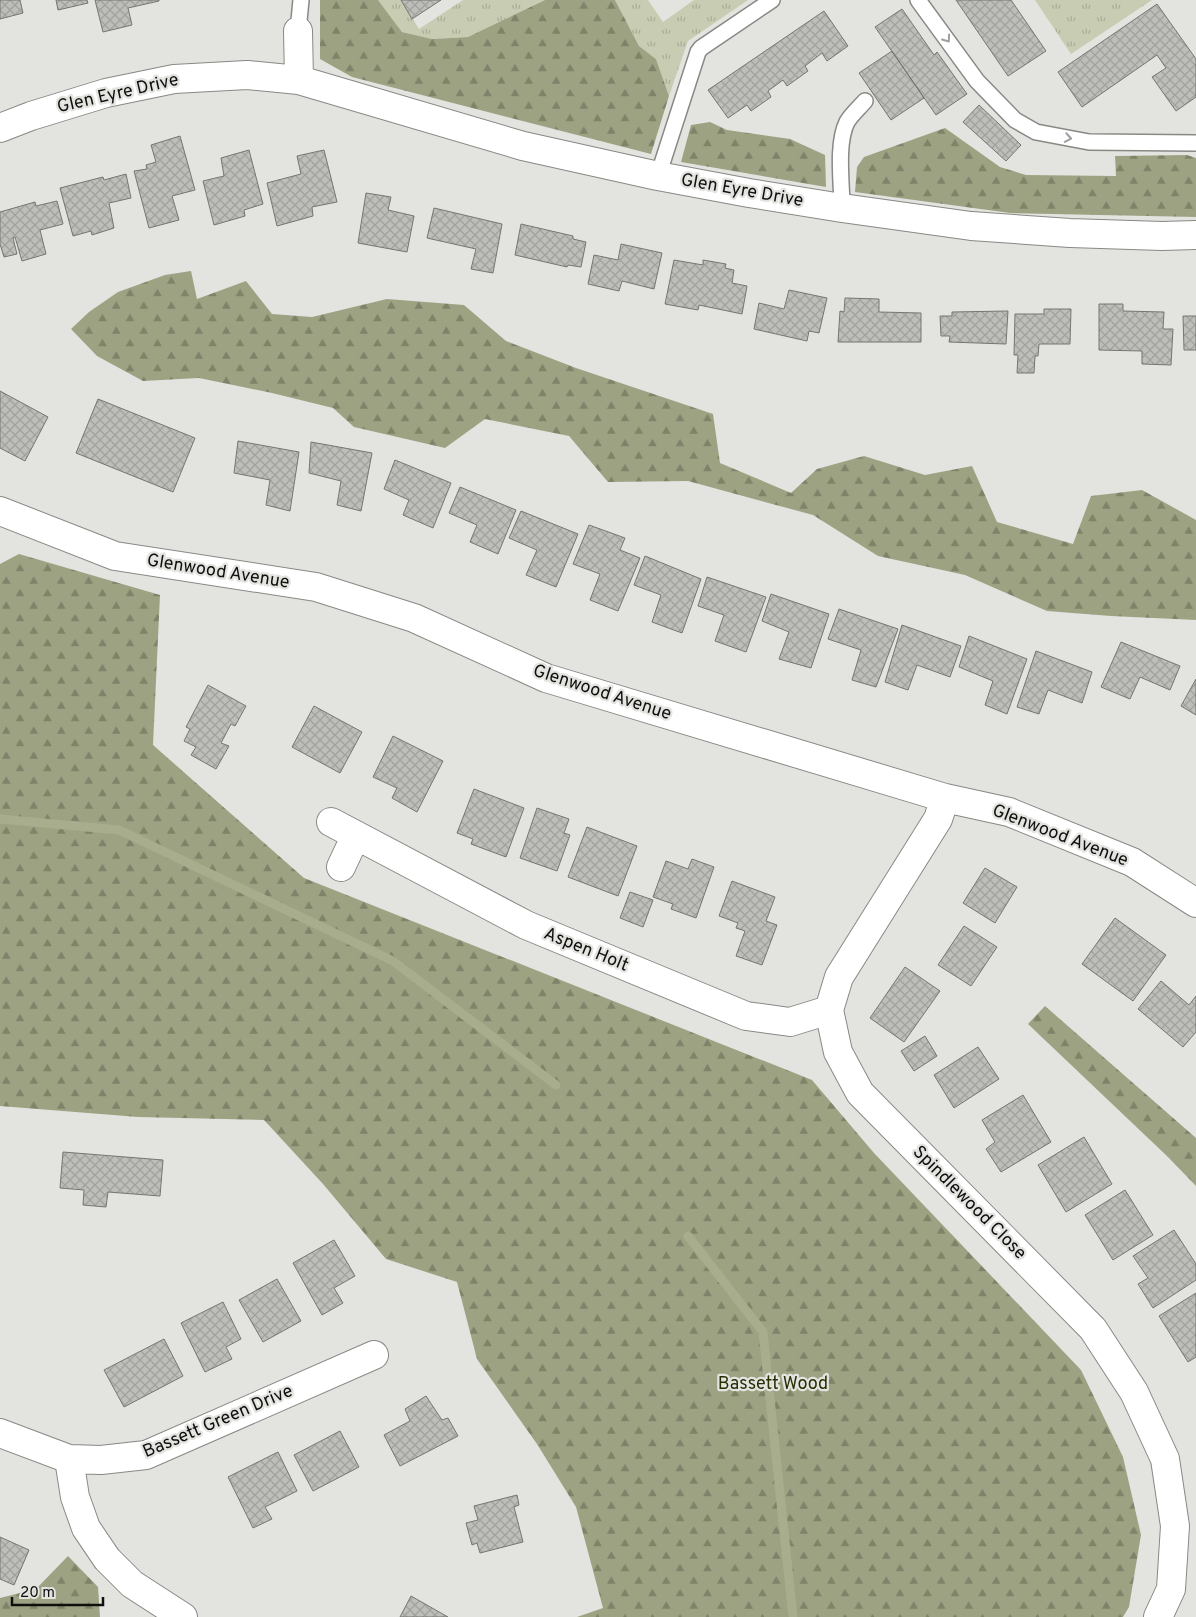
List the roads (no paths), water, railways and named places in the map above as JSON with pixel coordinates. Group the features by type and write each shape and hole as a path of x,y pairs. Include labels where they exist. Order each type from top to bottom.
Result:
{"street":[{"path":"298,31 299,80"},
{"name":"Glen Eyre Drive","path":"0,128 31,116 106,93 174,79 246,75 299,80 523,146 658,176 842,208 972,226 1011,229 1080,233 1196,235"},
{"name":"Glenwood Avenue","path":"0,511 115,556 316,587 414,618 546,678 945,798 1009,812 1132,862 1196,903"},
{"name":"Spindlewood Close","path":"945,798 938,819 839,977 829,1010 838,1052 860,1093 1093,1329 1134,1392 1164,1459 1175,1526 1171,1589 1158,1617"},
{"name":"Aspen Holt","path":"331,822 526,925 746,1016 790,1022 829,1010"},
{"path":"341,867 356,834"},
{"name":"Bassett Green Drive","path":"0,1433 69,1459 102,1460 146,1455 374,1355"},
{"path":"69,1459 76,1497 86,1528 106,1559 132,1584 183,1617"}],"lane":[{"path":"298,31 301,0"},
{"path":"658,176 700,48 772,0"},
{"path":"918,0 977,80 1015,120 1036,132 1089,142 1196,143"},
{"path":"842,208 841,154 843,135 848,122 865,101"}],"waterway":[{"path":"0,819 119,830 393,961 556,1085"},
{"path":"688,1236 763,1332 793,1617"}],"park label":[{"name":"Bassett Wood","path":"773,1384"}]}
